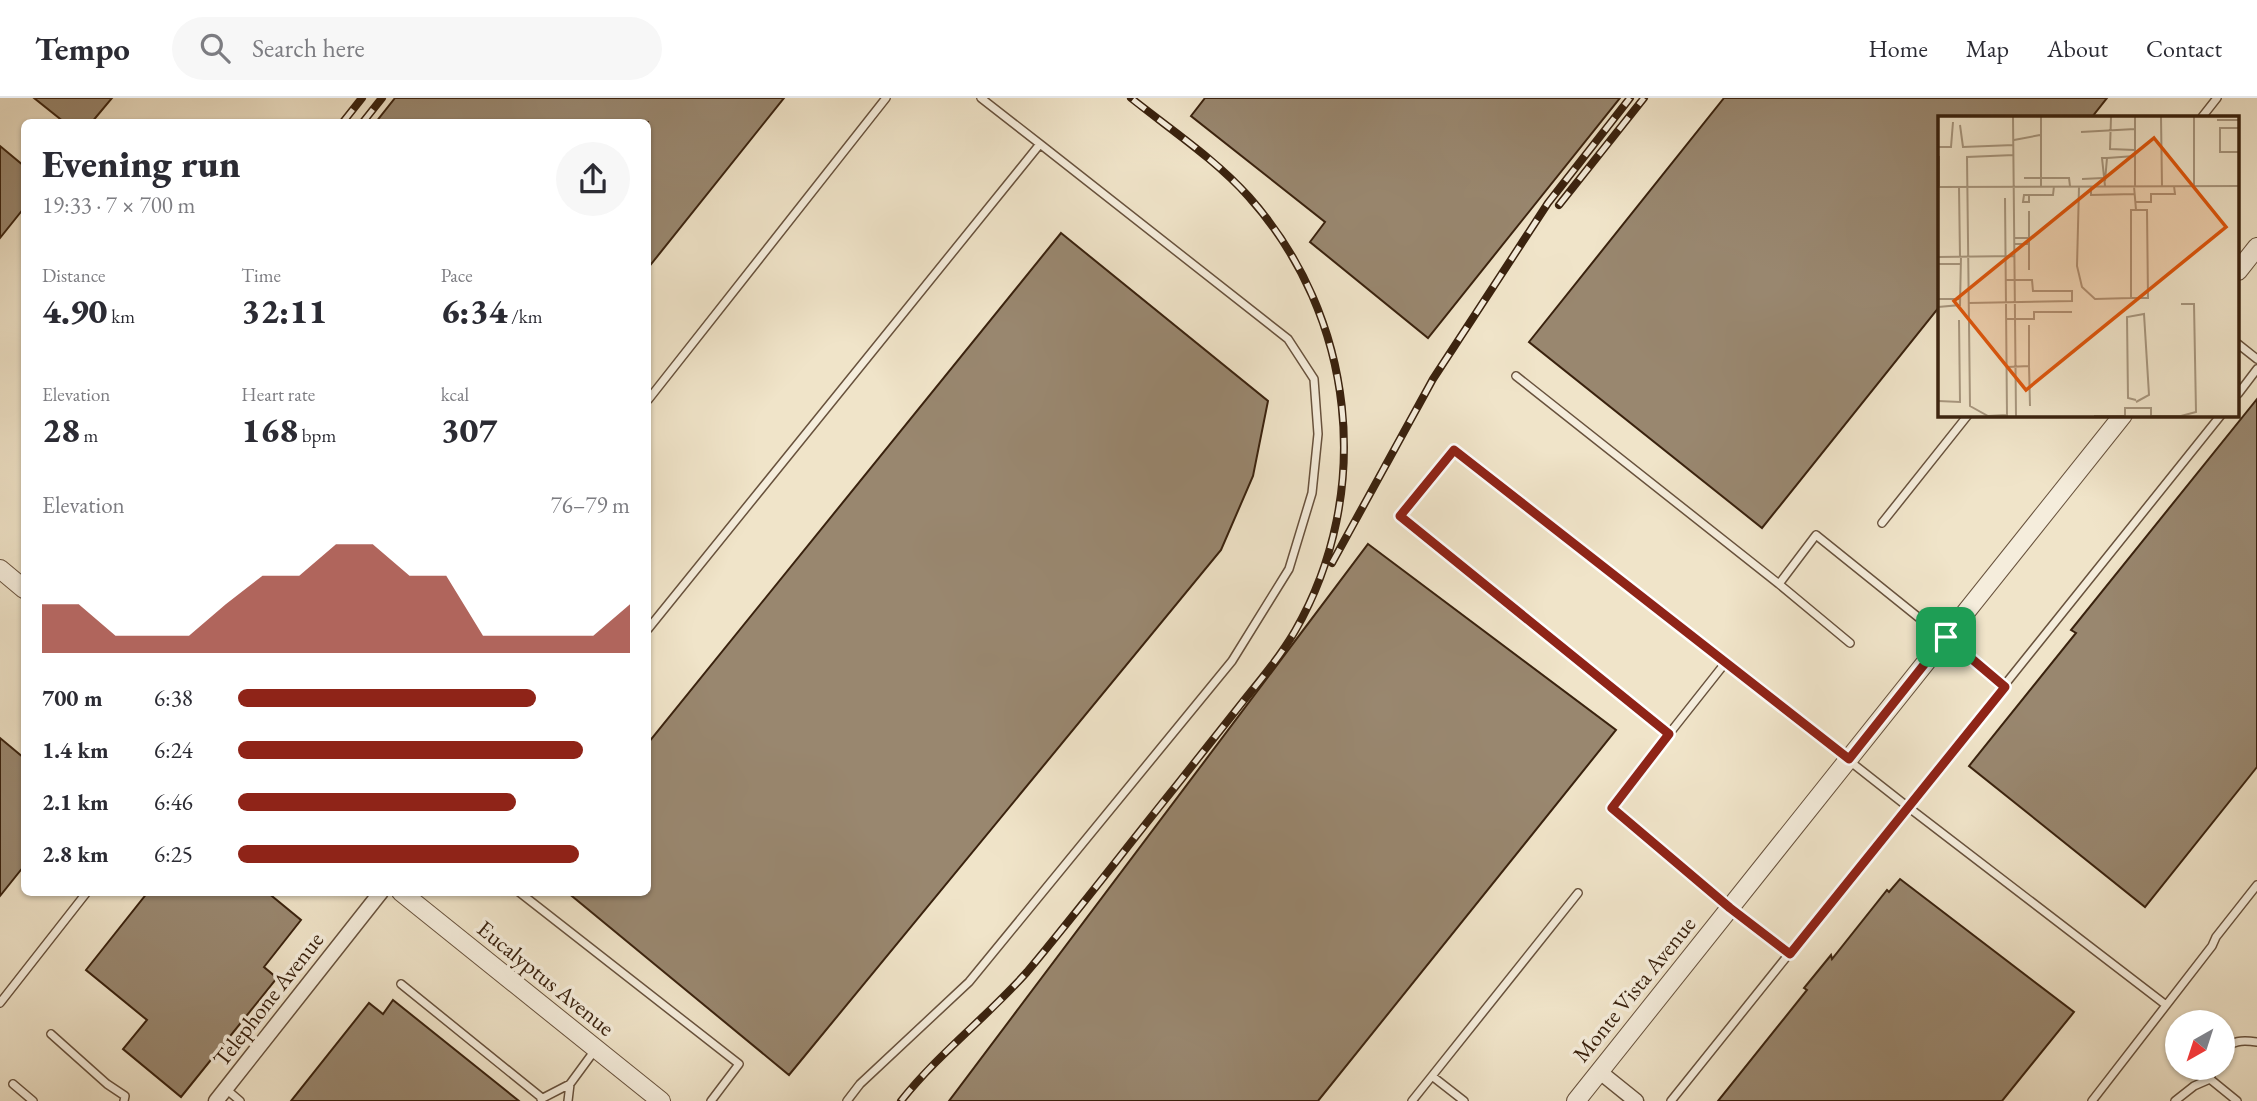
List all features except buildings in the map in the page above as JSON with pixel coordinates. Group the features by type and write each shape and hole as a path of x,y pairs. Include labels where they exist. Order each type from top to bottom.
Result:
{"street":[{"path":"2240,268 2257,247"},
{"name":"Monte Vista Avenue","path":"1576,1101 2122,416"},
{"path":"0,569 21,586"},
{"name":"Telephone Avenue","path":"216,1101 378,896"},
{"name":"Eucalyptus Avenue","path":"406,896 661,1101"},
{"path":"1600,1072 1636,1101"}],"lane":[{"path":"651,396 886,98"},
{"path":"847,1101 860,1084 969,982 1232,661 1289,569 1312,493 1318,434 1314,379 1288,339 981,98"},
{"path":"2204,116 2217,98"},
{"path":"651,625 1040,144"},
{"path":"2240,346 2257,359"},
{"path":"2240,391 2257,369"},
{"path":"1516,376 1850,643"},
{"path":"1882,523 1967,416"},
{"path":"1671,1101 2220,416"},
{"path":"1669,734 1400,516 1454,450 1908,807 2166,1005"},
{"path":"1779,584 1816,535 2005,687"},
{"path":"1726,662 1612,808 1730,908 1790,954"},
{"path":"2092,1101 2257,886"},
{"path":"1412,1101 1578,893"},
{"path":"0,1003 84,896"},
{"path":"524,896 739,1064 711,1101"},
{"path":"401,984 540,1099 569,1084 596,1049"},
{"path":"51,1034 107,1084 125,1096 124,1101"},
{"path":"2235,1042 2257,1042"},
{"path":"1432,1076 1464,1101"},
{"path":"2175,1101 2194,1086 2208,1080"},
{"path":"2211,1080 2237,1101"},
{"path":"13,1084 33,1101"},
{"path":"568,1101 569,1084"},
{"path":"225,1089 240,1101"}],"railway":[{"path":"345,119 362,98"},
{"path":"365,119 382,98"},
{"path":"901,1101 931,1067 1027,972 1272,666 1295,631 1320,577 1336,521 1344,464 1342,407 1331,350 1312,295 1285,244 1249,197 1207,157 1131,98"},
{"path":"1332,563 1433,379 1548,203 1630,98"},
{"path":"1559,205 1644,98"}],"route":[{"path":"1454,450 1849,759 1946,637 2005,687 1790,954 1730,908 1612,808 1669,734 1400,516 1454,450"}]}
